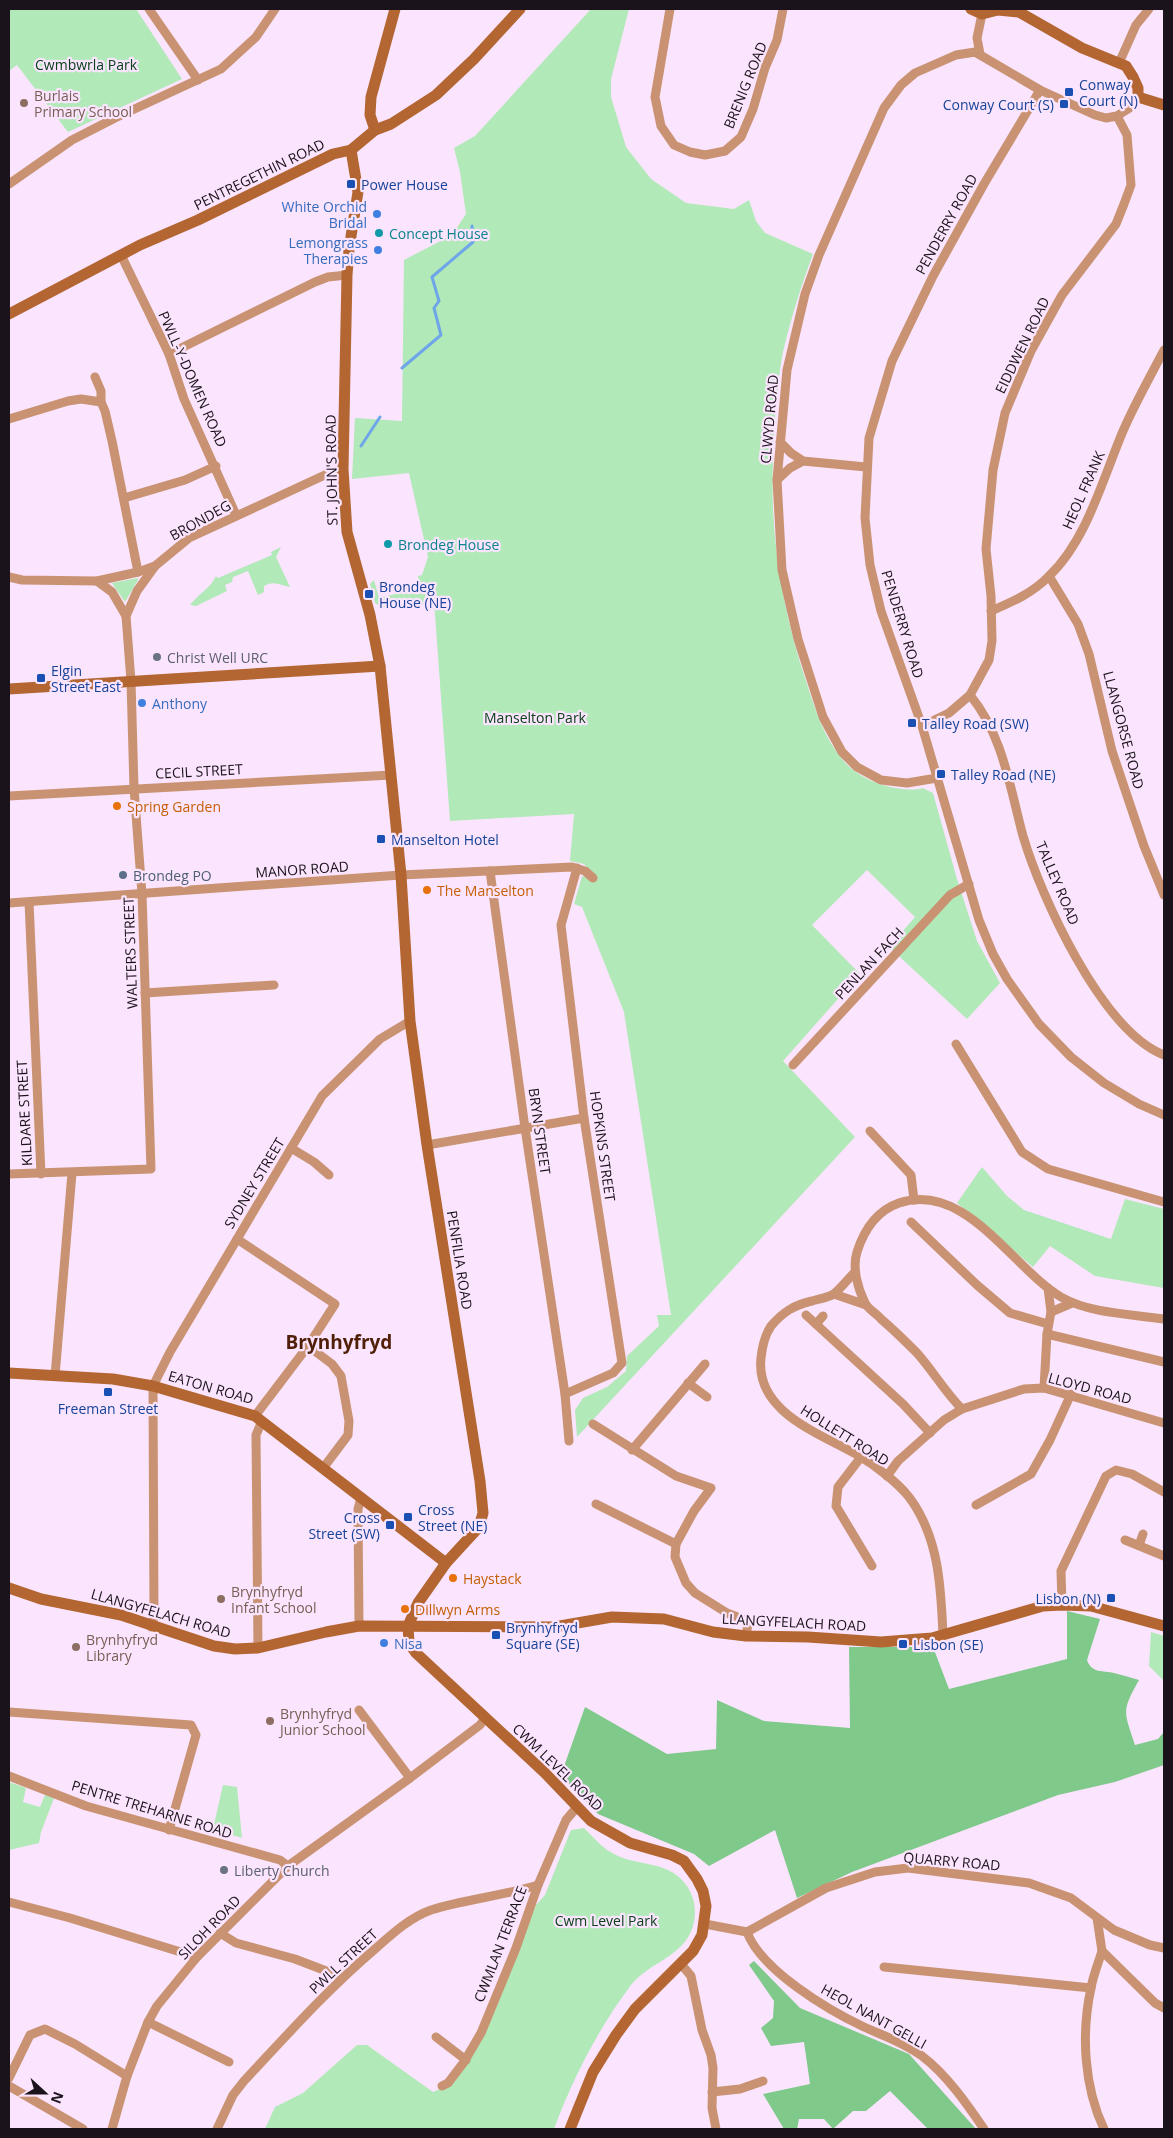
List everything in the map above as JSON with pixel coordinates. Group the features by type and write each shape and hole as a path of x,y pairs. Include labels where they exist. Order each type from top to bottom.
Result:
{"street":[{"path":"149,9 198,80"},
{"path":"9,184 72,140 221,69 237,57 256,37 275,9"},
{"path":"375,130 370,115 371,97 395,9"},
{"name":"PENTREGETHIN ROAD","path":"9,314 121,255 198,220 333,154 351,150 375,130 390,124 436,96 474,60 520,9"},
{"name":"BRENIG ROAD","path":"670,9 654,96 661,126 674,146 690,152 705,154 725,151 741,137 753,109 765,68 777,40 783,9"},
{"path":"971,9 982,14 1007,9 1019,10 1082,48 1126,66 1138,88 1138,97 1131,107 1117,116 1106,118 1040,90 980,54 977,38 982,14"},
{"path":"1118,63 1136,25 1149,9"},
{"name":"CLWYD ROAD","path":"937,778 907,783 881,780 858,767 842,752 823,716 798,639 782,570 777,480 788,370 805,294 819,255 884,108 901,85 915,73 956,54 975,52 980,54"},
{"name":"PENDERRY ROAD","path":"1040,90 984,184 933,276 892,361 869,438 866,467 865,518 870,565 881,611 922,726 968,884 992,954 1039,1024 1071,1056 1104,1083 1139,1104 1164,1115"},
{"path":"1138,97 1164,105"},
{"name":"EIDDWEN ROAD","path":"922,726 949,713 970,695 988,660 992,641 991,596 986,549 993,470 1005,413 1032,351 1062,296 1116,224 1124,204 1131,185 1127,135 1117,116"},
{"name":"ST. JOHN'S ROAD","path":"351,150 358,192 347,274 343,469 347,532 370,615 380,666 401,875"},
{"name":"PWLL-Y-DOMEN ROAD","path":"121,255 168,354 184,399 216,466 236,515"},
{"path":"168,354 315,282 328,277 347,274"},
{"name":"HEOL FRANK","path":"991,611 1017,599 1049,576 1066,557 1102,487 1123,431 1164,350"},
{"path":"95,377 101,391 101,402 105,411 124,498 138,572"},
{"path":"9,419 68,400 81,399 101,402"},
{"path":"780,442 791,454 804,462 866,467"},
{"path":"777,480 790,468 804,462"},
{"path":"124,498 185,480 216,466"},
{"name":"BRONDEG","path":"9,578 22,580 98,581 138,572 155,566 189,538 327,474 343,469"},
{"name":"WALTERS STREET","path":"126,616 137,591 155,566"},
{"name":"LLANGORSE ROAD","path":"1049,576 1078,624 1089,654 1112,751 1144,846 1164,895"},
{"name":"WALTERS STREET","path":"72,1173 151,1169 142,894 134,788 131,682 126,616 112,592 98,581"},
{"path":"9,689 380,666"},
{"name":"TALLEY ROAD","path":"970,695 983,711 995,738 1024,838 1039,878 1061,928 1082,968 1112,1013 1133,1034 1164,1055"},
{"name":"CECIL STREET","path":"9,796 391,775"},
{"path":"577,868 590,874 593,878"},
{"name":"MANOR ROAD","path":"9,902 401,875 577,868"},
{"name":"HOPKINS STREET","path":"565,1394 613,1373 622,1363 584,1118 561,925 577,868"},
{"name":"BRYN STREET","path":"490,871 525,1128 565,1394 569,1441"},
{"name":"PENFILIA ROAD","path":"401,875 410,1021 427,1145 480,1481 483,1513 479,1527 446,1563 418,1603 408,1626"},
{"name":"PENLAN FACH","path":"793,1065 950,894 968,884"},
{"name":"KILDARE STREET","path":"29,902 41,1174"},
{"path":"146,993 274,985"},
{"name":"SYDNEY STREET","path":"153,1386 170,1352 322,1096 380,1039 410,1021"},
{"path":"956,1044 1022,1152 1048,1169 1164,1202"},
{"path":"427,1145 584,1118"},
{"path":"870,1131 911,1175 914,1200"},
{"path":"291,1148 314,1162 329,1175"},
{"path":"9,1174 72,1173 55,1376"},
{"path":"866,1305 855,1272 856,1256 863,1234 876,1217 890,1206 914,1200 927,1200 943,1203 958,1210 985,1230 1048,1288 1072,1303 1164,1319"},
{"path":"910,1222 1010,1313 1048,1324"},
{"path":"237,1239 335,1304 332,1312 259,1418 256,1435 258,1648"},
{"name":"HOLLETT ROAD","path":"855,1272 834,1294 794,1306 784,1312 770,1328 762,1349 760,1368 765,1389 782,1411 804,1426 861,1457 887,1476 908,1496 923,1520 933,1544 938,1566 943,1635"},
{"path":"1044,1388 1047,1334 1051,1312 1048,1288"},
{"path":"834,1294 866,1305 918,1355 948,1395 962,1409"},
{"path":"1051,1312 1072,1303"},
{"path":"806,1315 903,1404 930,1433"},
{"path":"816,1324 823,1316"},
{"path":"1047,1334 1164,1362"},
{"path":"308,1346 332,1364 341,1376 349,1421 348,1435 324,1467"},
{"path":"632,1450 705,1364"},
{"name":"EATON ROAD","path":"9,1375 113,1378 153,1386 259,1418 446,1563"},
{"path":"688,1383 707,1397"},
{"path":"151,1627 154,1617 153,1386"},
{"name":"LLOYD ROAD","path":"887,1476 898,1461 944,1420 962,1409 1024,1389 1044,1388 1071,1394 1164,1423"},
{"path":"976,1505 1031,1474 1050,1440 1071,1394"},
{"path":"592,1424 676,1476 711,1488 694,1511 676,1544 675,1557 686,1583 695,1593 727,1613 746,1620 748,1624 746,1636"},
{"path":"861,1457 838,1487 836,1506 872,1566"},
{"path":"1062,1605 1061,1571 1106,1476 1116,1470 1132,1474 1164,1492"},
{"path":"359,1626 358,1509 361,1498"},
{"path":"596,1504 676,1544"},
{"path":"1139,1545 1143,1534"},
{"path":"1125,1540 1164,1556"},
{"name":"LLANGYFELACH ROAD","path":"9,1588 41,1599 120,1615 151,1627 214,1646 235,1649 258,1648 359,1626 554,1627 612,1617 664,1619 713,1632 746,1636 808,1637 881,1642 932,1638 1043,1606 1062,1605 1092,1606 1164,1626"},
{"name":"CWM LEVEL ROAD","path":"408,1626 410,1643 416,1653 546,1773 591,1822 630,1844 672,1855 684,1861 698,1879 702,1891 706,1906 702,1935 693,1951 635,2009 616,2035 594,2072 570,2129"},
{"path":"360,1710 410,1778"},
{"path":"9,1712 191,1724 196,1735 169,1830"},
{"name":"SILOH ROAD","path":"112,2129 127,2076 148,2022 157,2006 197,1957 288,1866 410,1778 480,1725 485,1718"},
{"name":"PENTRE TREHARNE ROAD","path":"9,1776 86,1806 280,1860 288,1866"},
{"name":"CWMLAN TERRACE","path":"442,2086 448,2083 466,2060 481,2033 516,1948 538,1885 566,1820 577,1807"},
{"name":"QUARRY ROAD","path":"747,1932 826,1888 875,1872 908,1868 1029,1883 1071,1898 1114,1930 1137,1940 1164,1948"},
{"name":"PWLL STREET","path":"217,2129 233,2095 244,2080 342,1977 405,1924 430,1911 475,1898 514,1892 538,1885"},
{"path":"9,1902 70,1918 197,1957"},
{"path":"1097,1918 1102,1951 1091,1988 1087,2012 1085,2052 1090,2084 1104,2129"},
{"path":"705,1924 747,1932"},
{"name":"HEOL NANT GELLI","path":"747,1932 751,1943 775,1968 812,1998 864,2027 911,2049 924,2058 951,2086 984,2129"},
{"path":"220,1933 236,1943 295,1959 342,1977"},
{"path":"1102,1951 1155,2003 1164,2008"},
{"path":"681,1964 691,1976 702,2030 711,2055 713,2068 712,2108 716,2129"},
{"path":"884,1967 1091,1988"},
{"path":"148,2022 229,2062"},
{"path":"9,2078 30,2035 45,2029 75,2044 127,2076"},
{"path":"436,2037 466,2060"},
{"path":"712,2092 740,2089 764,2081"},
{"path":"9,2086 83,2129"}],"green space":[{"name":"Cwmbwrla Park","path":"9,9 136,9 182,79 68,132 17,65 9,71"},
{"name":"Manselton Park","path":"591,9 629,9 611,79 611,97 626,147 651,179 686,203 734,209 749,200 756,221 765,233 813,254 796,302 783,352 775,422 773,493 776,549 791,630 817,713 830,742 846,764 863,777 876,783 903,789 923,788 933,793 957,879 977,941 1000,983 967,1019 889,947 915,917 867,870 812,925 860,974 783,1061 855,1137 577,1437 575,1410 583,1398 607,1387 626,1371 627,1356 659,1326 657,1315 671,1315 624,1012 582,907 574,904 582,876 598,880 584,864 570,861 574,814 450,821 434,601 404,608 388,608 375,603 370,584 374,580 379,598 420,588 418,576 422,575 428,557 409,473 352,479 355,418 402,421 404,260 452,235 466,214 460,172 454,148 475,136"},
{"path":"281,547 276,557 290,587 275,583 268,584 264,586 264,592 258,595 248,571 233,577 232,582 225,585 227,591 196,606 190,605 211,584 216,576 218,578 272,555 271,552"},
{"path":"138,578 138,580 125,602 112,583"},
{"path":"982,1167 1007,1196 1024,1210 1111,1239 1125,1199 1164,1209 1164,1288 1095,1276 1050,1246 1033,1267 957,1203"},
{"path":"1067,1611 1100,1619 1087,1660 1092,1668 1139,1680 1127,1706 1128,1725 1135,1745 1158,1739 1164,1732 1164,1765 1115,1782 1058,1795 852,1872 797,1898 775,1830 709,1866 694,1854 598,1814 561,1775 585,1707 667,1754 716,1749 717,1700 764,1721 850,1728 849,1647 933,1647 949,1689 1067,1659"},
{"path":"1151,1632 1164,1636 1164,1681 1149,1666"},
{"path":"9,1782 26,1788 23,1802 40,1807 45,1795 54,1798 41,1832 39,1843 9,1850"},
{"path":"223,1785 237,1787 242,1838 213,1829"},
{"name":"Cwm Level Park","path":"584,1828 611,1853 632,1861 658,1866 680,1878 691,1894 695,1913 693,1926 682,1945 638,1977 619,2002 587,2054 569,2091 554,2129 265,2129 275,2107 303,2093 357,2045 367,2045 433,2092 452,2084 469,2061 536,1905 545,1895 571,1830"},
{"path":"754,1961 800,2008 909,2054 976,2129 928,2129 890,2091 866,2111 853,2111 833,2129 824,2119 799,2119 797,2129 784,2129 763,2094 810,2084 804,2042 771,2046 761,2028 773,2018 774,2001 749,1965"}],"waterway":[{"path":"402,368 441,335 434,308 439,301 432,277 473,242 472,226"},
{"path":"361,446 380,417"}],"place":[{"name":"Conway Court (N)","path":"1069,92"},
{"name":"Burlais Primary School","path":"24,103"},
{"name":"Conway Court (S)","path":"1064,104"},
{"name":"Power House","path":"351,184"},
{"name":"White Orchid Bridal","path":"377,214"},
{"name":"Concept House","path":"379,233"},
{"name":"Lemongrass Therapies","path":"378,250"},
{"name":"Brondeg House","path":"388,544"},
{"name":"Brondeg House (NE)","path":"369,594"},
{"name":"Christ Well URC","path":"157,657"},
{"name":"Elgin Street East","path":"41,678"},
{"name":"Anthony","path":"142,703"},
{"name":"Talley Road (SW)","path":"912,723"},
{"name":"Talley Road (NE)","path":"941,774"},
{"name":"Spring Garden","path":"117,806"},
{"name":"Manselton Hotel","path":"381,839"},
{"name":"Brondeg PO","path":"123,875"},
{"name":"The Manselton","path":"427,890"},
{"name":"Freeman Street","path":"108,1392"},
{"name":"Cross Street (NE)","path":"408,1517"},
{"name":"Cross Street (SW)","path":"390,1525"},
{"name":"Haystack","path":"453,1578"},
{"name":"Lisbon (N)","path":"1111,1598"},
{"name":"Brynhyfryd Infant School","path":"221,1599"},
{"name":"Dillwyn Arms","path":"405,1609"},
{"name":"Brynhyfryd Square (SE)","path":"496,1635"},
{"name":"Nisa","path":"384,1643"},
{"name":"Lisbon (SE)","path":"903,1644"},
{"name":"Brynhyfryd Library","path":"76,1647"},
{"name":"Brynhyfryd Junior School","path":"270,1721"},
{"name":"Liberty Church","path":"224,1870"}],"district":[{"name":"Brynhyfryd","path":"339,1342"}]}
